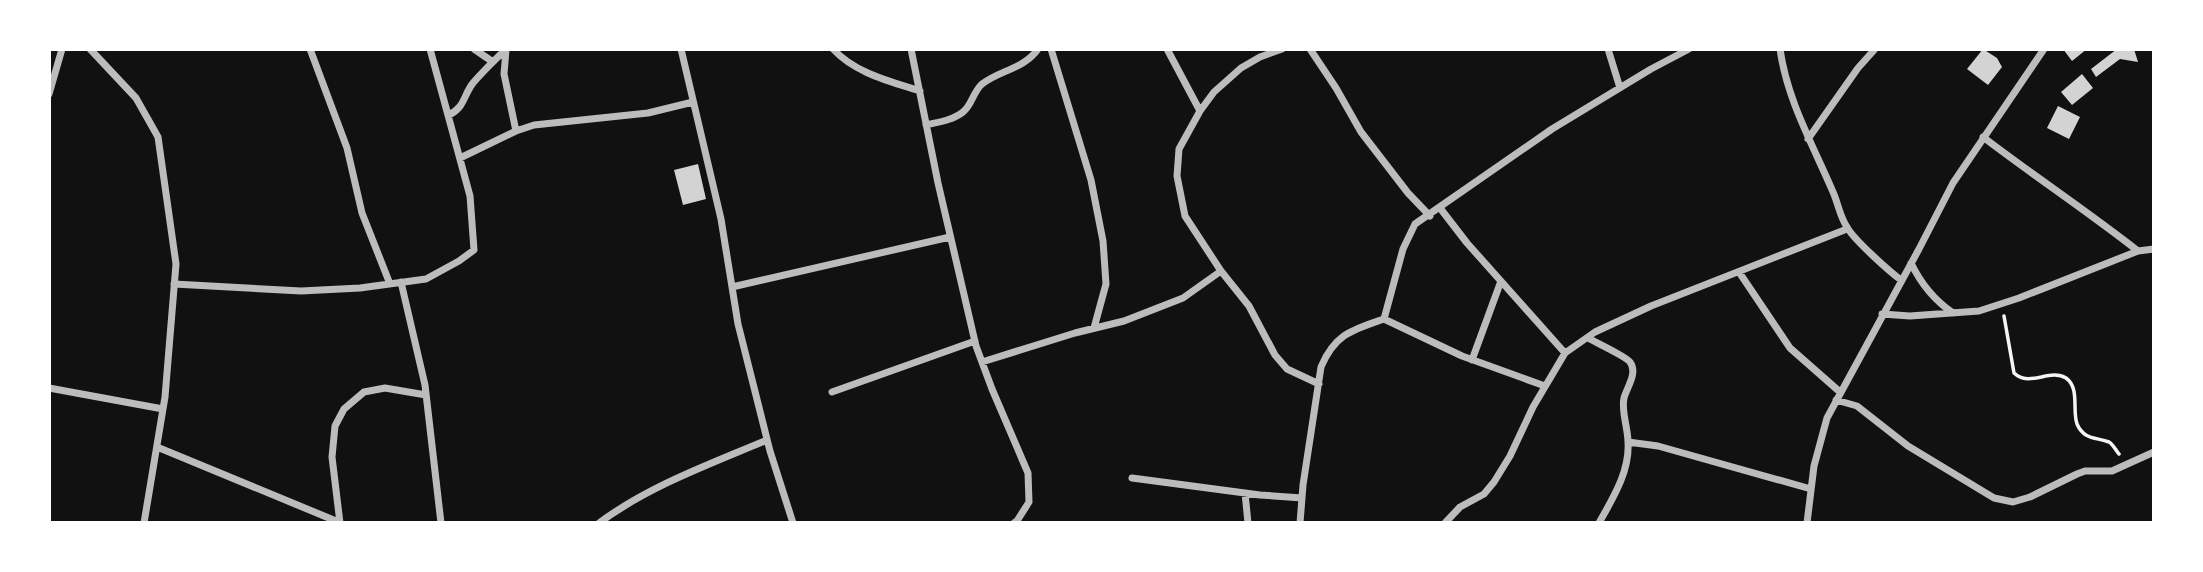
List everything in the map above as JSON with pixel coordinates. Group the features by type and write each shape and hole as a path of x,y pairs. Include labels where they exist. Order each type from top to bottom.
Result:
{"street":[{"path":"49,93 62,49"},
{"path":"92,51 102,49"},
{"path":"310,49 347,148 362,213 390,284"},
{"path":"174,284 301,292 390,284 426,279 474,250 470,196 430,49"},
{"path":"474,49 493,62"},
{"path":"449,114 461,107 467,92 506,49 504,74 516,131"},
{"path":"681,49 720,219 738,324 767,440 793,523"},
{"path":"833,49 851,65 920,91"},
{"path":"911,49 950,237 975,341 1028,473 1029,502 1014,523"},
{"path":"926,125 949,119 965,111 982,85 1018,67 1038,49"},
{"path":"1051,49 1091,180 1103,241 1106,284 1094,328"},
{"path":"1167,49 1200,111"},
{"path":"1282,49 1241,68 1214,92 1179,149 1177,176 1185,216 1221,271 1249,306 1275,355 1287,369 1319,384"},
{"path":"1310,49 1361,132 1408,193 1430,216"},
{"path":"1608,49 1620,88"},
{"path":"1384,319 1403,249 1415,224 1552,129 1689,49"},
{"path":"1780,49 1787,80 1808,139 1847,229 1902,280"},
{"path":"1808,139 1858,68 1875,49"},
{"path":"1807,523 1811,489 1827,418 1838,396 1953,183 2044,49"},
{"path":"92,51 136,98 158,137 176,264 163,409 144,523"},
{"path":"460,158 534,125 648,113 693,102"},
{"path":"1983,137 2138,251"},
{"path":"1440,208 1467,243 1564,353"},
{"path":"1446,523 1460,508 1484,494 1494,481 1564,353 1651,306 1847,229"},
{"path":"732,287 950,237"},
{"path":"1882,314 1910,316 1979,311 2138,251 2154,248"},
{"path":"1911,263 1922,283 1940,304 1954,313"},
{"path":"982,362 1124,321 1182,298 1221,271"},
{"path":"1739,272 1790,348 1838,396 1857,406 1908,446 1994,498 2006,502 2030,497 2085,471 2112,471 2154,452"},
{"path":"1472,360 1501,281"},
{"path":"401,282 426,395 441,523"},
{"path":"1300,523 1321,367 1327,353 1339,338 1357,328 1384,319 1472,360 1545,386"},
{"path":"1588,338 1628,359 1632,364 1633,374 1623,408 1629,455 1618,489 1599,523"},
{"path":"832,392 975,341"},
{"path":"49,388 163,409"},
{"path":"157,447 326,520 340,523 332,457 335,426 344,409 364,393 385,388 426,395"},
{"path":"599,523 652,490 767,440"},
{"path":"1629,442 1658,446 1811,489"},
{"path":"1132,478 1302,498"},
{"path":"1245,493 1248,523"}],"path":[{"path":"2001,304 2014,373 2027,380 2052,376 2067,379 2074,390 2074,410 2078,427 2083,434 2091,438 2109,442 2127,464"}],"building":[{"path":"1983,49 1997,58 2002,67 1988,85 1967,69"},
{"path":"2063,49 2087,49 2072,61"},
{"path":"2117,49 2134,49 2138,62 2120,59 2096,77 2091,69"},
{"path":"2082,74 2093,88 2072,105 2061,92"},
{"path":"2058,106 2080,117 2069,139 2047,128"},
{"path":"698,164 706,199 683,205 674,170"}]}
